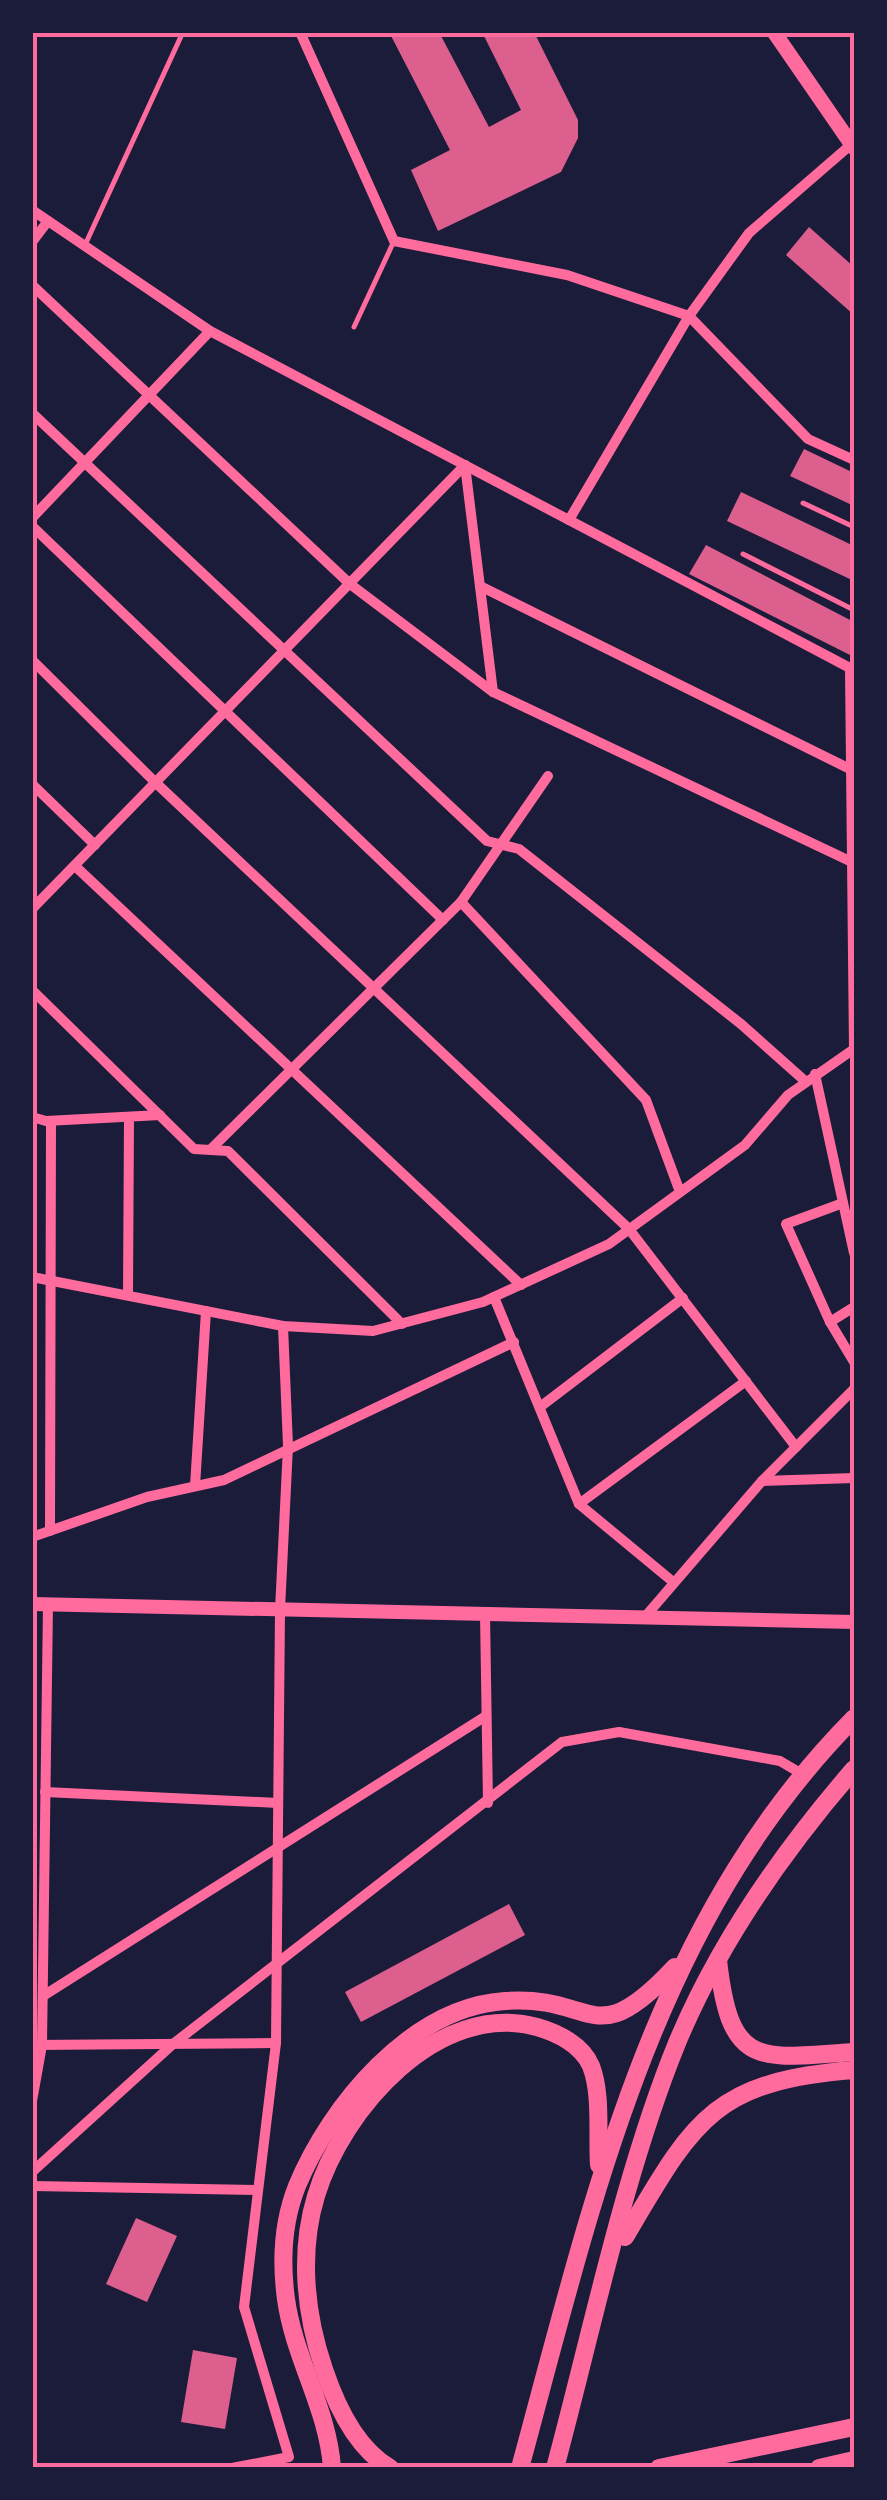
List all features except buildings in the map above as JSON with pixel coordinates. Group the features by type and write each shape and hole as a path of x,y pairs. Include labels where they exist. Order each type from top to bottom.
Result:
{"main road":[{"path":"774,32 854,144"},
{"path":"520,2468 600,2176 657,2014 746,1852 802,1774 854,1718"},
{"path":"555,2468 612,2259 678,2042 718,1960 774,1868 854,1769"},
{"path":"332,2468 330,2434 295,2346 286,2296 284,2237 296,2189 341,2108 421,2031 458,2013 505,2001 604,2018 640,2004 689,1952"},
{"path":"718,1960 723,2006 732,2032 752,2048 781,2056 854,2052"},
{"path":"390,2468 373,2458 352,2430 329,2385 312,2336 306,2290 308,2241 316,2197 331,2159 355,2119 391,2077 428,2047 492,2022 520,2023 572,2043 590,2066 600,2176"},
{"path":"612,2259 681,2142 707,2114 750,2088 804,2074 854,2070"},
{"path":"658,2468 854,2427"},
{"path":"819,2468 854,2460"}],"street":[{"path":"300,32 394,241 566,275 689,316 808,439 854,460"},
{"path":"569,520 689,316 749,233 854,144"},
{"path":"32,210 210,331 852,667 854,1049 810,1078 745,1145 609,1244 494,1296 402,1324 373,1332 284,1326 32,1276"},
{"path":"32,242 48,221"},
{"path":"32,285 350,584 493,692 853,864"},
{"path":"32,518 210,331"},
{"path":"32,413 87,460 487,841 519,849 810,1078 854,1253"},
{"path":"32,909 465,465"},
{"path":"465,465 493,692"},
{"path":"32,526 443,920"},
{"path":"480,586 853,772"},
{"path":"32,660 156,783 629,1229 796,1447"},
{"path":"210,1150 462,902 548,776"},
{"path":"32,784 96,845"},
{"path":"75,866 520,1285"},
{"path":"462,902 646,1100 680,1192"},
{"path":"32,990 194,1149 228,1152 402,1324"},
{"path":"32,1117 51,1121 160,1115"},
{"path":"128,1295 129,1117"},
{"path":"50,1531 51,1121"},
{"path":"844,1203 786,1224 830,1322 854,1362"},
{"path":"494,1296 579,1504 672,1580"},
{"path":"540,1407 683,1298"},
{"path":"830,1322 854,1307"},
{"path":"195,1486 206,1311"},
{"path":"232,2468 289,2457 244,2306 276,2043 280,1610 288,1446 284,1326"},
{"path":"32,1537 148,1497 224,1480 288,1446 514,1342"},
{"path":"579,1504 746,1381"},
{"path":"644,1618 672,1580 762,1480 854,1389"},
{"path":"762,1480 854,1478"},
{"path":"32,2101 43,1996 39,1812 45,1792 40,1604 854,1622"},
{"path":"484,1614 488,1803"},
{"path":"43,1996 486,1716"},
{"path":"32,2172 173,2044 562,1742 620,1732 780,1760 802,1774"},
{"path":"45,1792 278,1803"},
{"path":"37,2045 276,2043"},
{"path":"32,2186 256,2190"}],"lane":[{"path":"86,245 183,32"},
{"path":"354,328 394,241"},
{"path":"803,503 854,527"},
{"path":"743,554 854,610"}]}
